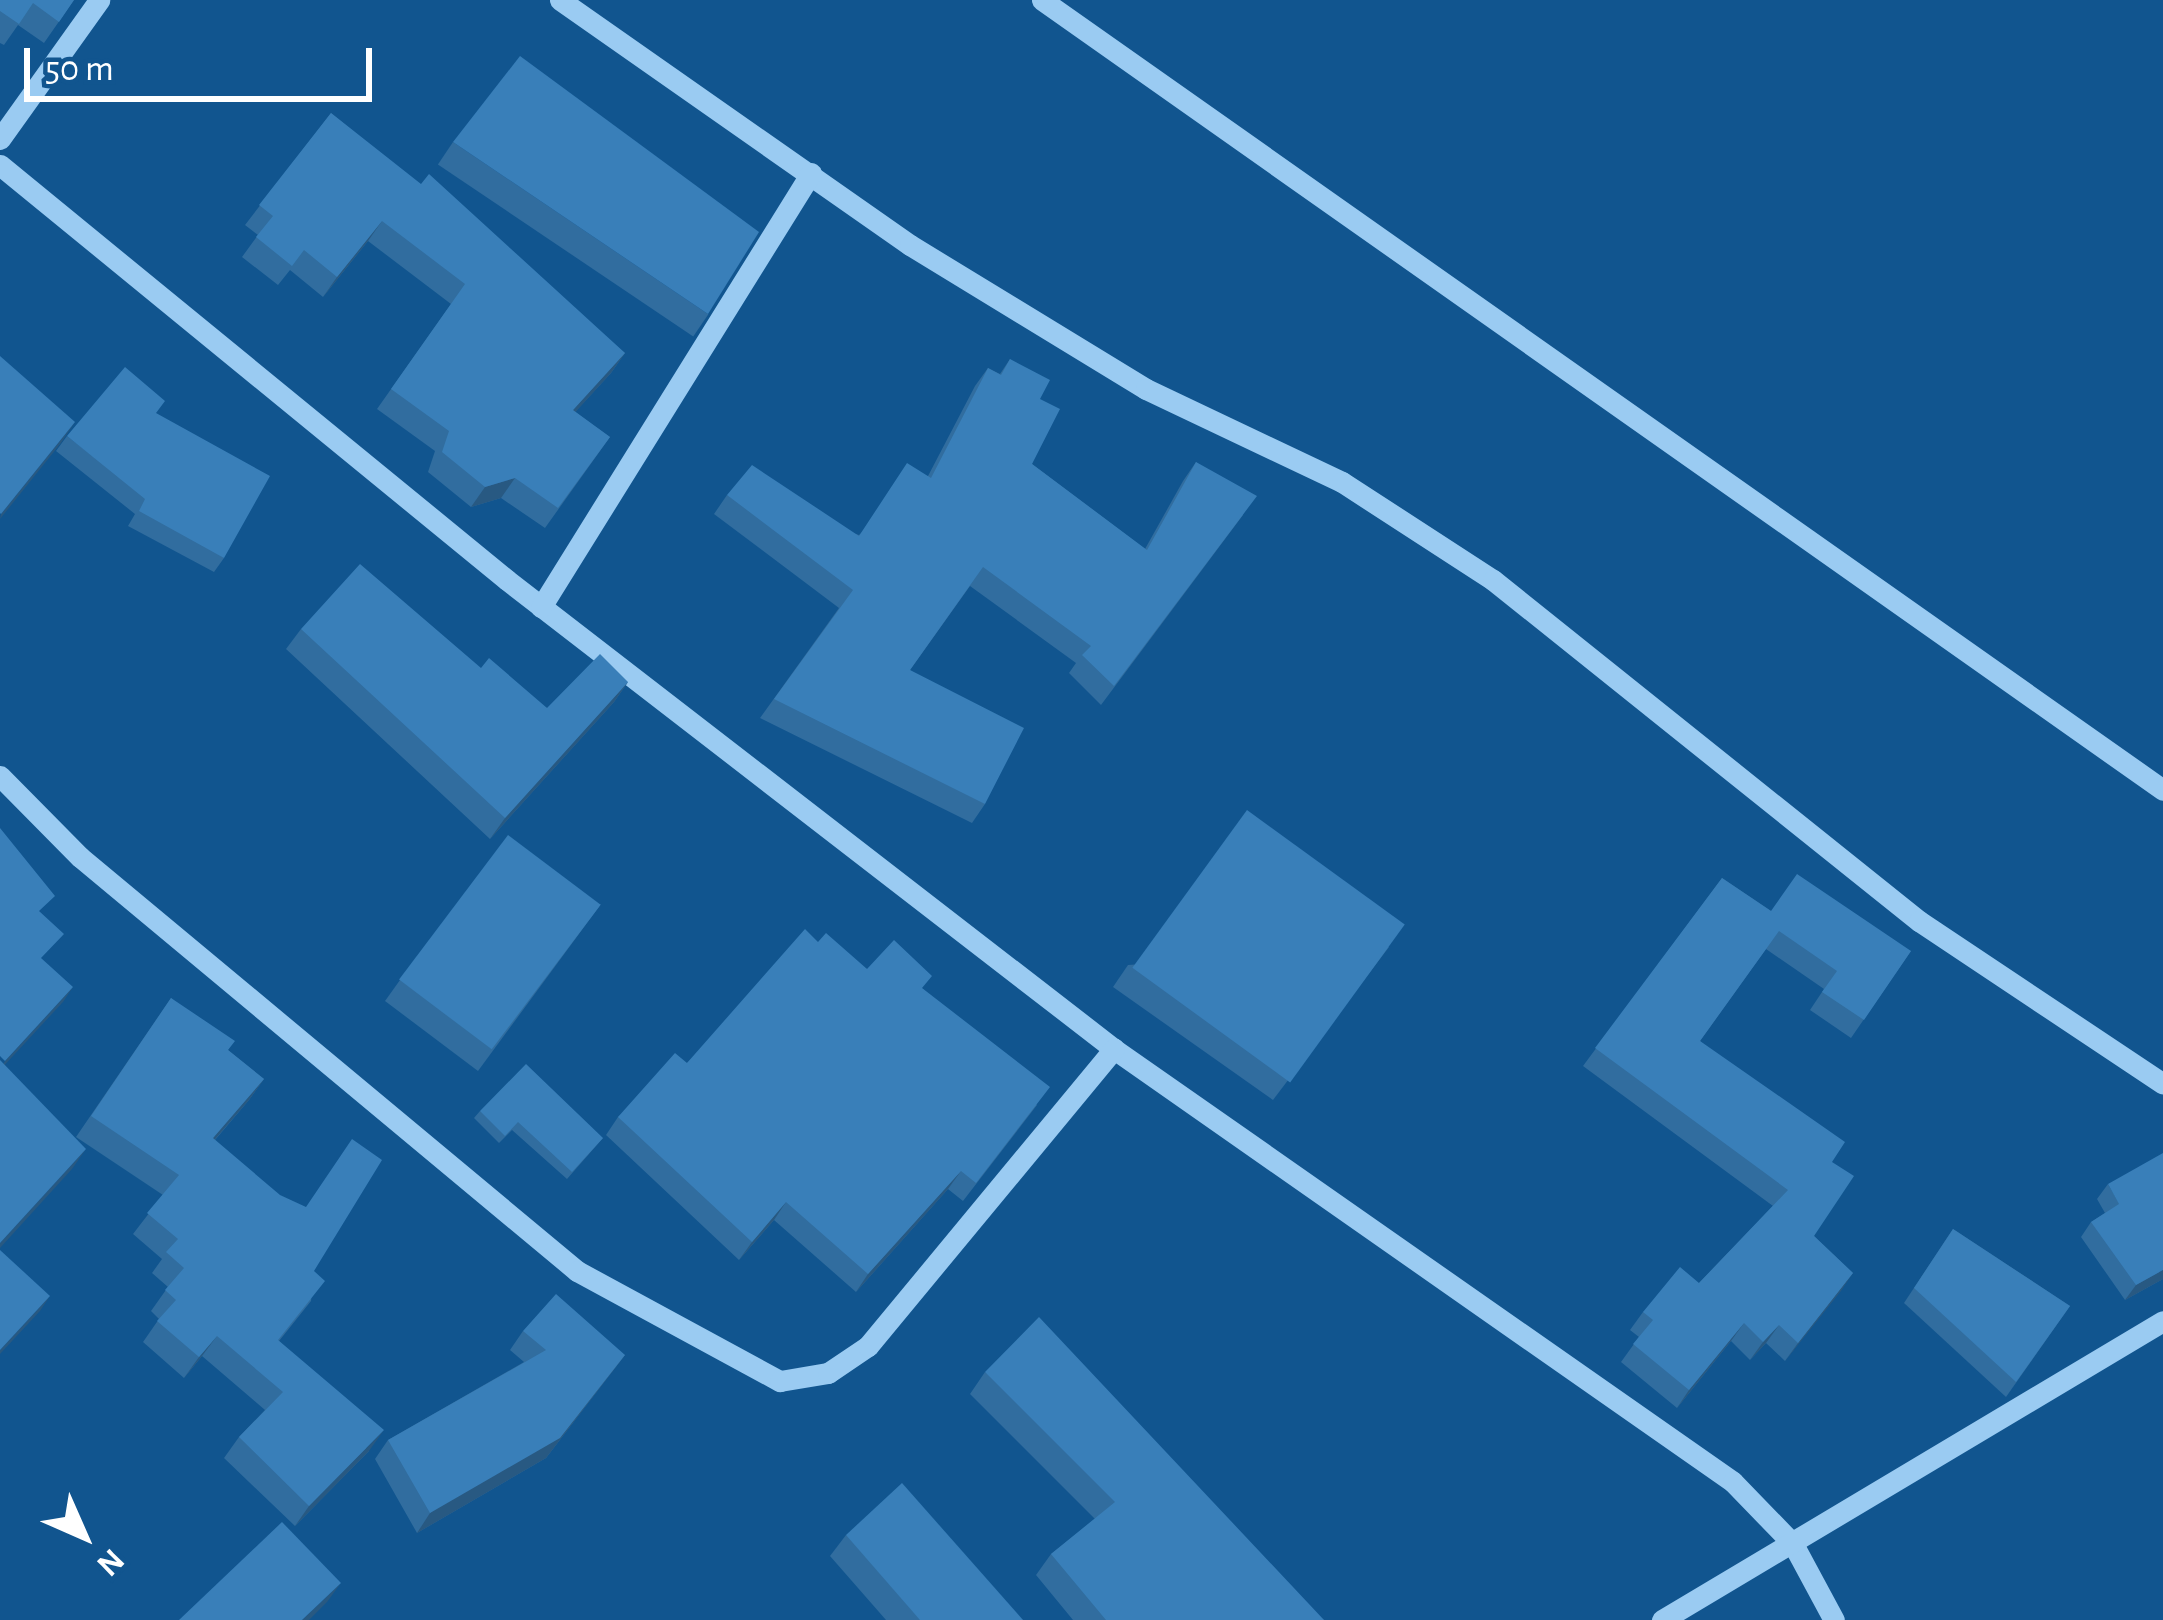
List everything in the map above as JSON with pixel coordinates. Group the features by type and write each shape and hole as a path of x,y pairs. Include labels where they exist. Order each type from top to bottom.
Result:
{"street":[{"path":"0,139 99,0"},
{"path":"560,0 811,173 1146,389 1342,482 1493,580 1919,921 2163,1084"},
{"path":"1042,0 2163,790"},
{"path":"0,165 541,607 1114,1049 1633,1404 1792,1544 1834,1620"},
{"path":"541,607 811,173"},
{"path":"0,776 80,857 578,1271 781,1381 828,1372 868,1346 1114,1049"},
{"path":"1662,1620 2163,1321"}],"building":[{"path":"0,0 74,0 59,22 33,3 19,24 0,11"},
{"path":"520,56 759,232 708,314 453,142"},
{"path":"331,113 421,184 429,174 625,353 573,410 610,437 558,508 515,478 485,487 442,452 449,431 391,389 465,284 382,221 337,277 304,250 292,266 256,237 273,216 259,205"},
{"path":"0,356 75,422 1,514 0,513"},
{"path":"1010,359 1050,380 1040,399 1060,409 1032,464 1147,550 1196,462 1257,496 1114,686 1082,655 1091,646 983,567 910,670 1024,728 985,804 774,699 853,590 727,495 752,465 859,536 907,463 931,478 988,368 1001,375"},
{"path":"125,367 165,401 156,413 270,476 224,558 139,511 145,499 67,436"},
{"path":"360,564 481,668 489,658 547,708 600,654 628,682 505,818 301,629"},
{"path":"1247,810 1405,925 1290,1082 1132,968"},
{"path":"0,828 55,896 39,911 64,934 41,958 73,987 5,1061 0,1056"},
{"path":"508,835 601,905 492,1049 399,980"},
{"path":"1797,874 1911,951 1864,1020 1822,992 1837,971 1779,931 1700,1041 1845,1142 1832,1162 1854,1176 1814,1236 1853,1273 1798,1343 1779,1325 1763,1342 1744,1323 1689,1390 1633,1344 1653,1320 1643,1312 1680,1267 1699,1283 1788,1190 1595,1048 1722,878 1771,911"},
{"path":"805,929 818,942 826,933 867,969 894,940 932,976 922,988 1050,1087 976,1183 961,1171 868,1274 786,1202 752,1242 618,1117 675,1053 687,1063"},
{"path":"171,998 235,1041 228,1050 264,1079 213,1138 280,1195 306,1207 352,1139 382,1160 314,1271 325,1281 278,1340 384,1430 309,1506 239,1437 283,1392 217,1336 199,1357 157,1321 176,1300 165,1290 184,1268 166,1252 178,1239 147,1213 179,1175 91,1116"},
{"path":"0,1060 86,1149 0,1243"},
{"path":"526,1064 603,1138 572,1172 518,1122 505,1136 480,1111"},
{"path":"2163,1153 2163,1270 2136,1285 2091,1222 2119,1204 2108,1184"},
{"path":"1953,1229 2070,1306 2016,1382 1914,1288"},
{"path":"0,1250 50,1296 0,1350"},
{"path":"556,1294 625,1355 560,1438 430,1513 388,1440 546,1350 523,1331"},
{"path":"1039,1317 1324,1620 1106,1620 1051,1554 1115,1502 985,1372"},
{"path":"902,1483 1023,1620 920,1620 846,1535"},
{"path":"282,1522 341,1583 302,1620 179,1620"}]}
